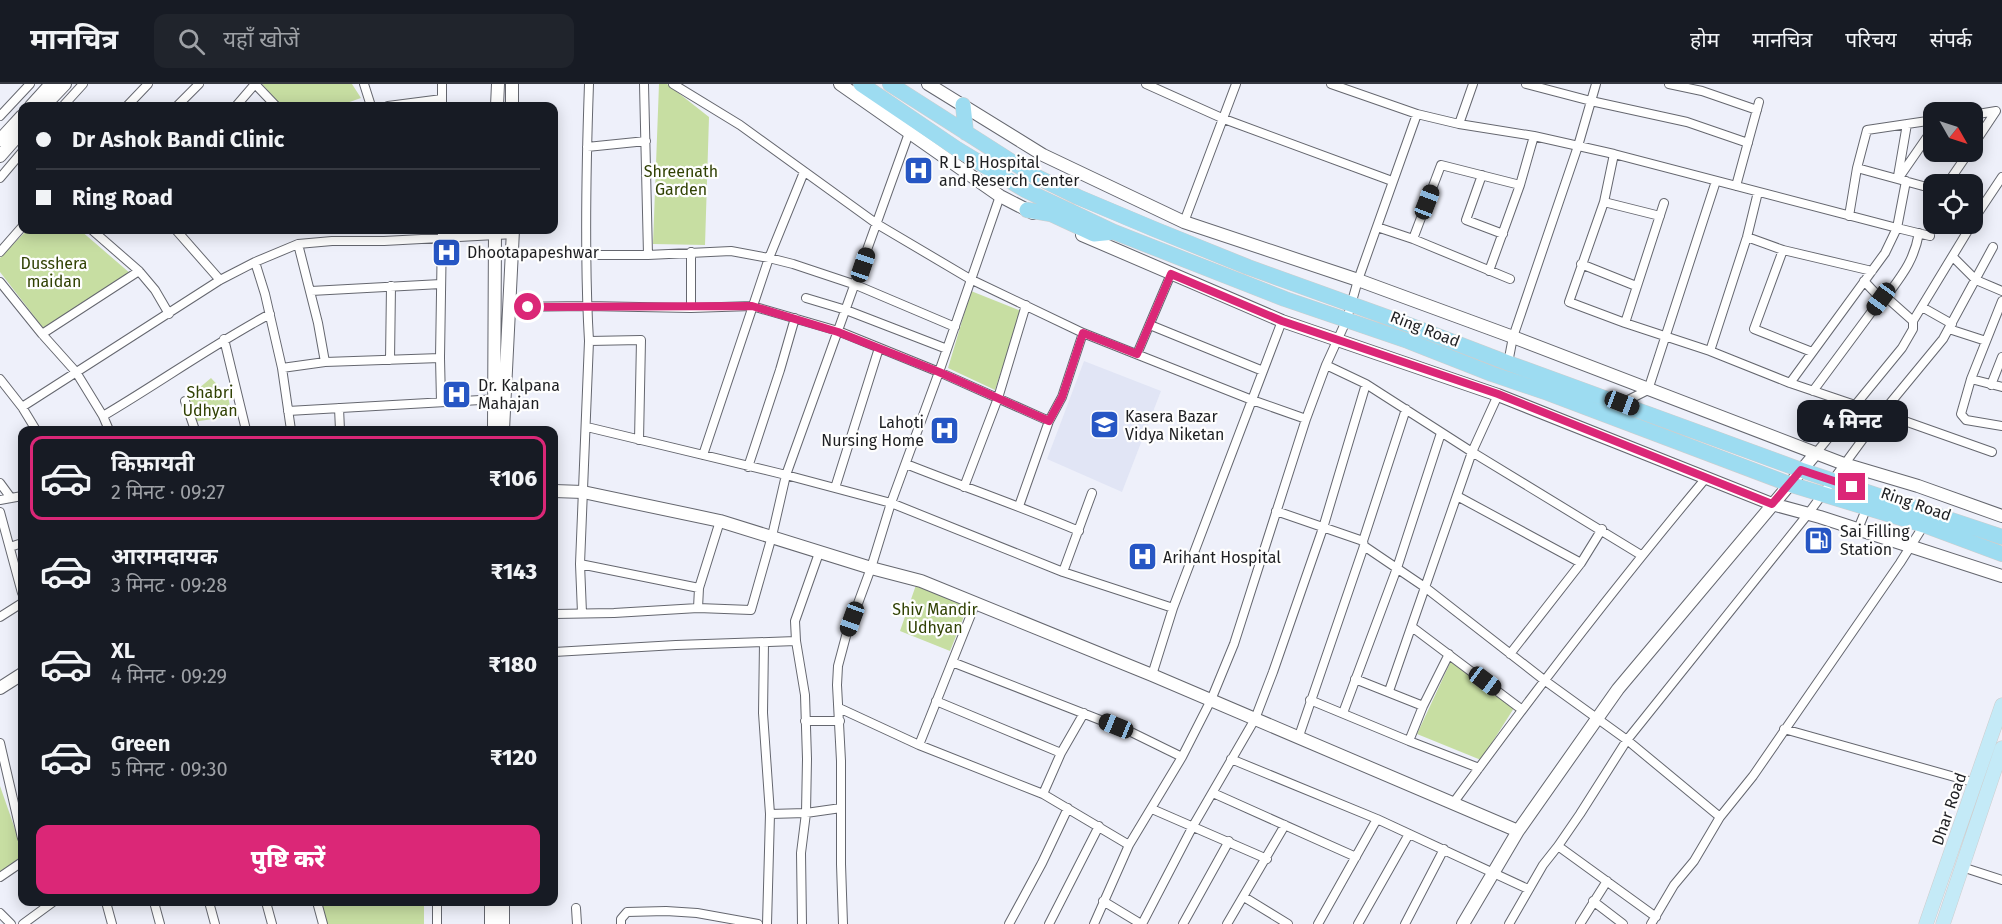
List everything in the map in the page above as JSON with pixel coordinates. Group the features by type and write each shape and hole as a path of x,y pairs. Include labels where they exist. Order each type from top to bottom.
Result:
{"highway":[{"name":"Ring Road","path":"861,84 957,149 1025,190 1114,232 1789,484 1924,525 2002,554"},
{"name":"Ring Road","path":"890,84 1031,174 1078,197 1248,267 1801,470 2002,537"},
{"path":"963,105 966,133"},
{"path":"1027,210 1051,214 1094,234 1114,232"}],"main road":[{"name":"Dhar Road","path":"1926,924 2002,705"},
{"name":"Dhar Road","path":"1943,924 2002,748"}],"street":[{"path":"0,116 30,84"},
{"path":"35,102 51,84"},
{"path":"48,102 65,84"},
{"path":"67,102 83,84"},
{"path":"132,102 148,84"},
{"path":"181,102 199,84"},
{"path":"239,102 255,84 272,102"},
{"path":"364,84 370,102"},
{"path":"442,84 442,102"},
{"path":"497,102 498,84"},
{"path":"512,84 512,102"},
{"path":"582,613 580,564 589,341 587,147 589,84"},
{"path":"644,84 648,255"},
{"path":"674,84 740,125 877,224 970,279 1083,333 1306,419"},
{"path":"840,84 1000,196 1171,274 1282,321 1498,394 1772,504 1858,529 2002,576"},
{"path":"928,84 944,88 963,105 1043,155 1184,222 1358,280 1844,464 2002,516"},
{"path":"1146,84 1224,119 1392,181"},
{"path":"1184,222 1236,84"},
{"path":"1330,84 1417,114 1614,154 1930,236"},
{"path":"1357,94 1361,84"},
{"path":"1459,124 1473,84"},
{"path":"1526,84 1687,122 1748,143"},
{"path":"1508,363 1513,337 1578,146 1596,84"},
{"path":"1669,84 1758,106 1736,186"},
{"path":"1983,113 1996,111 1983,130"},
{"path":"1094,924 1129,846 1182,757 1211,700 1234,644 1306,419 1326,365 1347,319 1358,280 1417,114"},
{"path":"0,140 18,120"},
{"path":"1850,216 1857,168 1867,130 1923,122"},
{"path":"1790,383 1885,253 1897,228 1907,124"},
{"path":"558,614 698,608 750,610 772,536 786,475 909,133"},
{"path":"0,156 18,136"},
{"path":"1489,271 1520,185 1534,136"},
{"path":"587,147 646,141"},
{"path":"1902,180 1923,145"},
{"path":"1614,154 1604,202 1569,302 1855,405"},
{"path":"0,178 18,157"},
{"path":"1413,239 1442,165 1520,185"},
{"path":"1857,168 1923,186"},
{"path":"703,455 769,258 804,172"},
{"path":"1482,175 1466,220 1503,234"},
{"path":"1983,206 2002,177"},
{"path":"1622,403 1648,390 1716,181"},
{"path":"1710,351 1747,237 1758,192"},
{"path":"843,924 840,864 838,666 891,503 1000,196"},
{"path":"1604,202 1660,216"},
{"path":"1625,323 1664,203"},
{"path":"1377,227 1413,239 1510,279"},
{"path":"0,252 18,232"},
{"path":"97,234 139,271 155,290 169,314"},
{"path":"180,234 220,280"},
{"path":"324,234 325,241"},
{"path":"367,234 368,240"},
{"path":"22,406 220,280 298,244 325,241 384,241 442,234 441,402"},
{"path":"495,234 499,399 503,426"},
{"path":"495,426 508,308 513,234"},
{"path":"1813,391 1884,298 1916,251 1919,234"},
{"path":"1463,924 1518,831 1618,689 1902,348 1922,306 1966,234"},
{"path":"1747,237 1783,250 1872,271"},
{"path":"298,244 311,291 325,362"},
{"path":"1509,924 1543,865 1558,846 1627,740 1808,514 1882,413 1943,339 1993,247"},
{"path":"1783,250 1754,329 1812,352"},
{"path":"588,255 731,251 769,258 856,285 955,327"},
{"path":"692,252 692,308"},
{"path":"1953,257 1976,280 2002,291"},
{"path":"255,262 282,368 290,426"},
{"path":"1581,264 1636,286"},
{"path":"42,334 139,271"},
{"path":"1137,354 1171,274"},
{"path":"1864,281 1914,321"},
{"path":"0,282 76,372 107,426"},
{"path":"311,291 441,284"},
{"path":"390,360 391,286"},
{"path":"806,298 846,310 947,349"},
{"path":"2002,301 1971,379 1961,411 1962,417 1966,420 2002,426"},
{"path":"964,487 998,398 1026,305"},
{"path":"508,308 752,306 838,332 939,372 1049,421"},
{"path":"1922,306 1951,327 1986,341"},
{"path":"102,416 224,339 270,314"},
{"path":"748,467 795,318"},
{"path":"1152,675 1173,608 1282,321"},
{"path":"1150,325 1263,371"},
{"path":"1019,506 1049,421 1062,397 1083,333"},
{"path":"224,339 245,426"},
{"path":"589,341 641,340 639,440"},
{"path":"835,488 879,348"},
{"path":"1992,385 2002,357"},
{"path":"282,368 325,362 440,358"},
{"path":"1326,365 1366,384 1441,433 1602,529 1641,555"},
{"path":"0,379 22,406 34,426"},
{"path":"1971,379 2002,387"},
{"path":"1103,901 1142,924 1193,826 1255,719 1323,528 1366,384"},
{"path":"1389,691 1472,452 1498,394"},
{"path":"288,411 499,399"},
{"path":"185,401 194,426"},
{"path":"339,408 340,426"},
{"path":"1299,736 1364,544 1406,409"},
{"path":"1882,413 1992,452"},
{"path":"587,427 891,503 1063,572 1173,608"},
{"path":"1343,713 1397,568 1441,433"},
{"path":"906,464 1079,531"},
{"path":"1454,802 1521,709 1641,555 1706,478"},
{"path":"0,483 11,498"},
{"path":"558,491 583,492 720,521 871,568 921,581 1299,736 1518,831"},
{"path":"1063,572 1092,493"},
{"path":"1457,496 1581,562"},
{"path":"0,500 18,497"},
{"path":"1858,529 1867,507"},
{"path":"1276,511 1364,544 1627,740 1720,817"},
{"path":"0,512 18,575"},
{"path":"698,608 699,588 720,521"},
{"path":"1558,846 1607,881 1654,920 1674,885 1694,861 1720,817 1753,776 1924,525"},
{"path":"1510,654 1581,562 1602,529"},
{"path":"10,547 18,544"},
{"path":"802,924 801,853 806,813 805,695 795,621 819,552"},
{"path":"580,564 699,588"},
{"path":"919,745 976,602"},
{"path":"0,617 18,606"},
{"path":"1412,627 1521,709"},
{"path":"558,652 665,645 796,641"},
{"path":"764,643 764,713 770,814 767,924"},
{"path":"1409,741 1423,706 1449,654"},
{"path":"952,662 1131,732 1182,757"},
{"path":"0,688 18,677"},
{"path":"1355,679 1423,706"},
{"path":"1310,700 1479,768"},
{"path":"936,701 1061,753"},
{"path":"839,708 919,745 1043,794 1129,846"},
{"path":"1043,794 1061,753 1084,713"},
{"path":"805,721 840,721"},
{"path":"1784,729 1976,783"},
{"path":"0,743 1,758 18,823"},
{"path":"1231,759 1377,819 1528,889"},
{"path":"1213,793 1356,857"},
{"path":"770,814 806,813 841,808"},
{"path":"1009,924 1068,808"},
{"path":"1152,809 1267,859"},
{"path":"1318,924 1377,819"},
{"path":"1227,924 1285,825"},
{"path":"1049,924 1099,826"},
{"path":"1358,924 1409,834"},
{"path":"1183,924 1229,841"},
{"path":"1405,924 1444,849"},
{"path":"0,877 18,864"},
{"path":"1962,867 2002,880"},
{"path":"1580,924 1607,881"},
{"path":"1244,897 1288,924"},
{"path":"1593,901 1623,924"},
{"path":"23,924 48,906"},
{"path":"107,906 112,924"},
{"path":"155,906 160,924"},
{"path":"210,906 215,924"},
{"path":"267,906 272,924"},
{"path":"318,906 323,924"},
{"path":"437,906 437,924"},
{"path":"491,906 491,924"},
{"path":"503,906 503,924"},
{"path":"576,908 577,924"},
{"path":"621,924 621,919 627,912 666,911 711,914 758,924"},
{"path":"0,913 10,924"}],"shaded area":[{"name":"Kasera Bazar Vidya Niketan","path":"1084,361 1161,391 1122,492 1047,459"}],"green space":[{"path":"262,84 352,84 361,98 350,102 278,102"},
{"name":"Shreenath Garden","path":"659,84 667,84 709,117 705,245 653,244"},
{"name":"Dusshera maidan","path":"23,234 85,234 131,274 44,329 0,272 0,258"},
{"path":"971,291 1021,311 995,390 948,368"},
{"name":"Shabri Udhyan","path":"211,378 228,396 232,416 193,422 185,400"},
{"name":"Shiv Mandir Udhyan","path":"916,585 969,604 950,651 900,631"},
{"path":"1451,661 1514,708 1481,760 1417,734"},
{"path":"0,786 18,838 18,859 0,874"},
{"path":"320,906 424,906 424,924 324,924"}],"place":[{"name":"R L B Hospital and Reserch Center","path":"918,171"},
{"name":"Dhootapapeshwar","path":"446,252"},
{"name":"Dr. Kalpana Mahajan","path":"457,394"},
{"name":"Kasera Bazar Vidya Niketan","path":"1104,425"},
{"name":"Lahoti Nursing Home","path":"945,431"},
{"name":"Sai Filling Station","path":"1819,540"},
{"name":"Arihant Hospital","path":"1142,557"}],"route":[{"path":"528,307 752,306 838,332 939,372 1049,421 1062,397 1083,333 1137,354 1171,274 1282,321 1498,394 1772,504 1801,470 1852,487"}]}
